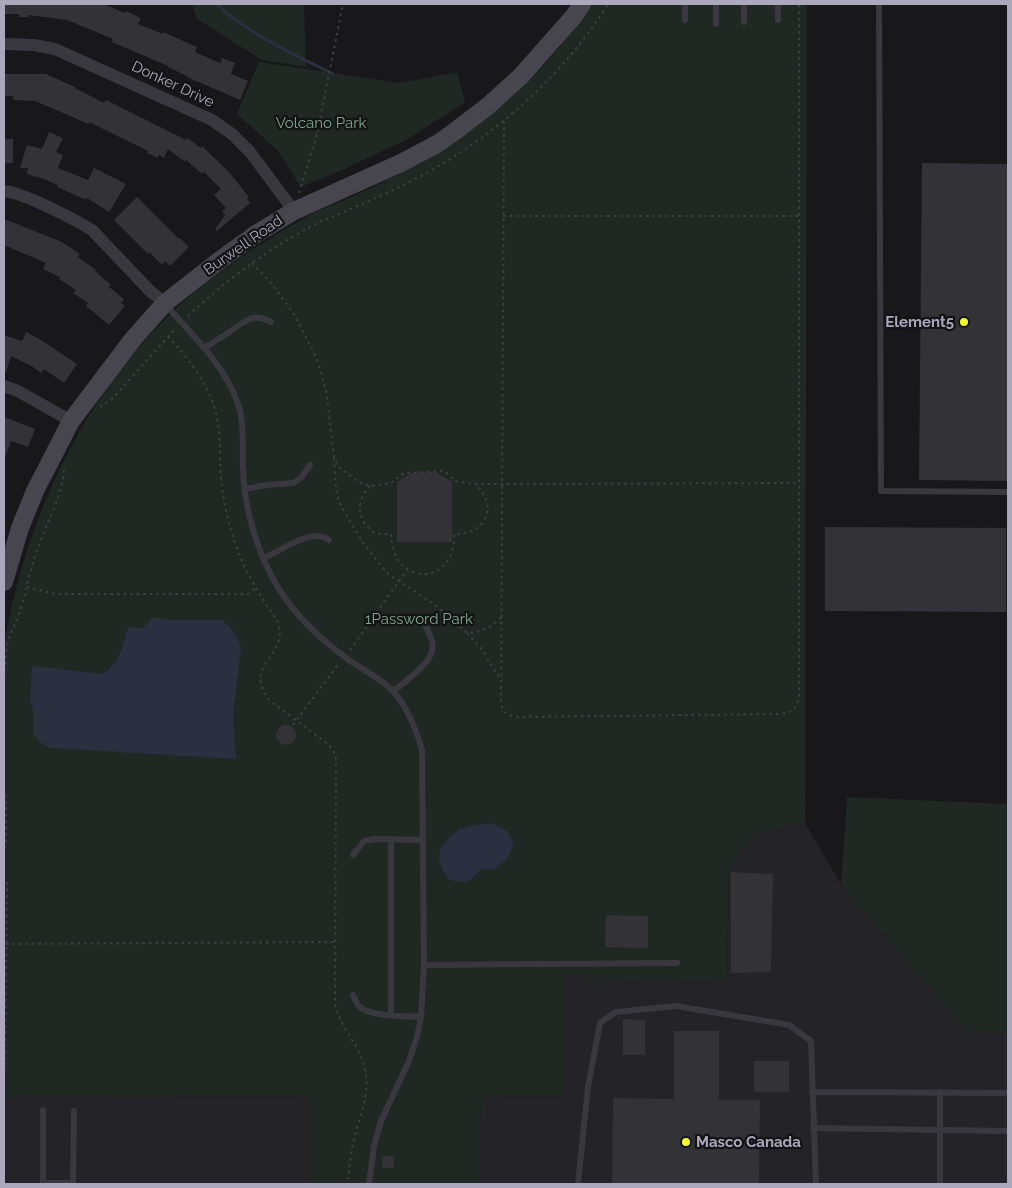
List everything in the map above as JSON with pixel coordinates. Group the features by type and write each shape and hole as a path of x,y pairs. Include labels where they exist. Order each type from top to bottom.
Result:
{"main road":[{"name":"Burwell Road","path":"5,572 35,491 71,421 133,339 165,303 256,234 294,211 401,163 437,144 454,132 488,106 521,76 574,16 582,4"}],"street":[{"name":"Donker Drive","path":"4,44 34,45 55,49 134,83 212,120 232,134 250,152 294,211"},
{"path":"4,191 28,198 80,222 92,230 150,291 165,303"},
{"path":"4,386 18,391 71,421"}],"lane":[{"path":"685,4 685,20"},
{"path":"716,4 716,24"},
{"path":"744,4 744,22"},
{"path":"778,4 778,20"},
{"path":"879,4 881,491 1008,492"},
{"path":"165,303 222,371 238,404 242,428 242,470 245,489 252,524 272,577 293,609 308,626 345,657 393,691 412,721 422,750 424,965 420,1017 417,1037 409,1061 382,1121 374,1146 369,1184"},
{"path":"204,348 242,322 252,318 263,317 271,322"},
{"path":"245,489 267,485 293,484 301,478 310,465"},
{"path":"264,558 310,536 320,535 329,540"},
{"path":"393,691 416,672 432,651 432,638 426,627"},
{"path":"353,855 364,842 374,839 423,840"},
{"path":"391,839 391,1015"},
{"path":"424,965 677,963"},
{"path":"353,995 360,1007 365,1010 391,1015 420,1017"},
{"path":"578,1184 588,1087 600,1023 616,1012 676,1006 789,1025 811,1040 816,1184"},
{"path":"812,1092 1008,1093"},
{"path":"940,1092 940,1184"},
{"path":"43,1110 43,1183 73,1183 74,1111"},
{"path":"813,1128 1008,1131"}],"path":[{"path":"299,193 317,134 342,4"},
{"path":"504,121 502,709 514,717 781,714 793,710 797,706 799,698 799,4"},
{"path":"503,216 799,216"},
{"path":"252,263 272,284 294,314 317,358 326,390 336,489 339,502 347,518 372,556 388,574 434,604 467,633 481,648 501,680"},
{"path":"168,336 192,363 212,399 220,436 220,476 227,516 239,553 256,588 274,615 279,627 280,639 261,673 264,692 269,700 330,745 336,760 335,1004 337,1015 356,1044 366,1072 365,1102 355,1135 348,1184"},
{"path":"334,457 339,467 347,474 363,484 371,486 391,483 404,473 444,471 455,481 475,484 799,483"},
{"path":"371,486 362,495 359,505 359,513 369,529 376,533 391,534 391,546 395,556 408,570 422,574 431,574 448,562 453,551 454,534 473,531 481,526 486,518 488,510 486,498 481,489 475,484"},
{"path":"293,725 408,570"},
{"path":"27,587 55,594 248,594 256,588"},
{"path":"467,633 483,631 495,624 501,617"},
{"path":"4,788 6,794 6,844 4,849"},
{"path":"4,876 6,884 4,1074"},
{"path":"6,944 335,942"}],"shaded area":[{"path":"805,823 841,884 969,1033 1008,1033 1008,1184 480,1184 481,1097 563,1096 562,977 584,977 593,982 719,981 727,976 729,869 749,841 769,830"},
{"path":"309,1096 309,1184 4,1184 4,1098"}],"green space":[{"path":"190,4 304,4 306,67 262,60 197,19 193,6"},
{"name":"1Password Park","path":"591,4 807,4 805,823 769,830 749,841 729,869 727,976 719,981 593,982 584,977 563,977 563,1096 481,1097 480,1184 309,1184 309,1096 4,1098 4,646 13,601 25,557 59,470 81,429 106,390 134,354 180,305 213,277 267,240 322,209 403,172 459,139 496,111 531,79 566,39"},
{"name":"Volcano Park","path":"259,62 400,83 457,72 465,102 408,139 301,187 278,151 237,114"},
{"path":"847,797 1008,804 1008,1033 969,1033 841,884"}],"water":[{"path":"153,617 171,620 222,620 230,627 238,639 241,648 233,715 236,759 52,748 42,744 33,734 33,708 30,702 32,666 103,674 118,659 128,627 143,628"},
{"path":"492,823 507,831 514,843 508,858 495,869 482,869 470,880 464,882 450,880 443,871 439,860 440,850 450,837 460,829"}],"building":[{"path":"4,4 103,4 125,13 126,11 141,18 138,24 163,34 163,32 197,47 195,52 220,63 222,58 235,63 231,74 248,81 240,100 112,42 113,39 67,20 28,15 28,17 19,17 19,14 4,14"},
{"path":"4,74 46,74 104,103 106,100 186,140 188,138 201,148 202,146 229,172 249,197 247,199 250,203 217,231 215,229 225,215 222,211 226,208 214,195 221,189 204,172 202,174 186,160 185,162 168,149 164,158 159,155 158,158 147,153 148,151 89,122 89,124 35,101 13,100 13,96 4,96"},
{"path":"49,132 63,138 56,152 63,155 58,168 88,180 94,168 126,184 109,212 87,198 86,200 57,187 58,185 27,174 28,168 20,168 27,145 42,149"},
{"path":"4,139 13,139 13,163 4,163"},
{"name":"Element5","path":"922,163 1008,164 1008,481 919,480"},
{"path":"137,197 189,247 170,266 165,261 162,265 149,252 148,254 114,220"},
{"path":"4,219 62,242 80,254 78,257 96,270 111,285 109,287 124,299 121,303 125,306 109,325 86,306 88,303 73,293 76,290 59,279 60,277 43,269 46,263 4,245"},
{"path":"26,332 77,364 64,383 44,369 41,373 11,356 6,372 4,371 4,335 22,341"},
{"path":"4,417 35,429 28,447 11,441 5,457"},
{"path":"436,472 452,482 452,542 397,542 397,482 412,473"},
{"path":"825,527 1006,528 1006,612 825,611"},
{"path":"286,725 293,728 296,735 293,742 286,745 279,742 276,735 279,728"},
{"path":"731,872 773,874 771,972 731,973"},
{"path":"606,915 648,916 648,948 605,947"},
{"path":"623,1019 645,1020 645,1055 623,1055"},
{"name":"Masco Canada","path":"674,1031 719,1031 719,1100 760,1100 759,1184 612,1184 613,1098 674,1099"},
{"path":"754,1061 789,1061 789,1092 754,1092"},
{"path":"382,1156 394,1156 394,1168 382,1168"}],"waterway":[{"path":"216,4 257,34 333,74"}],"place":[{"name":"Element5","path":"964,322"},
{"name":"Masco Canada","path":"686,1142"}]}
